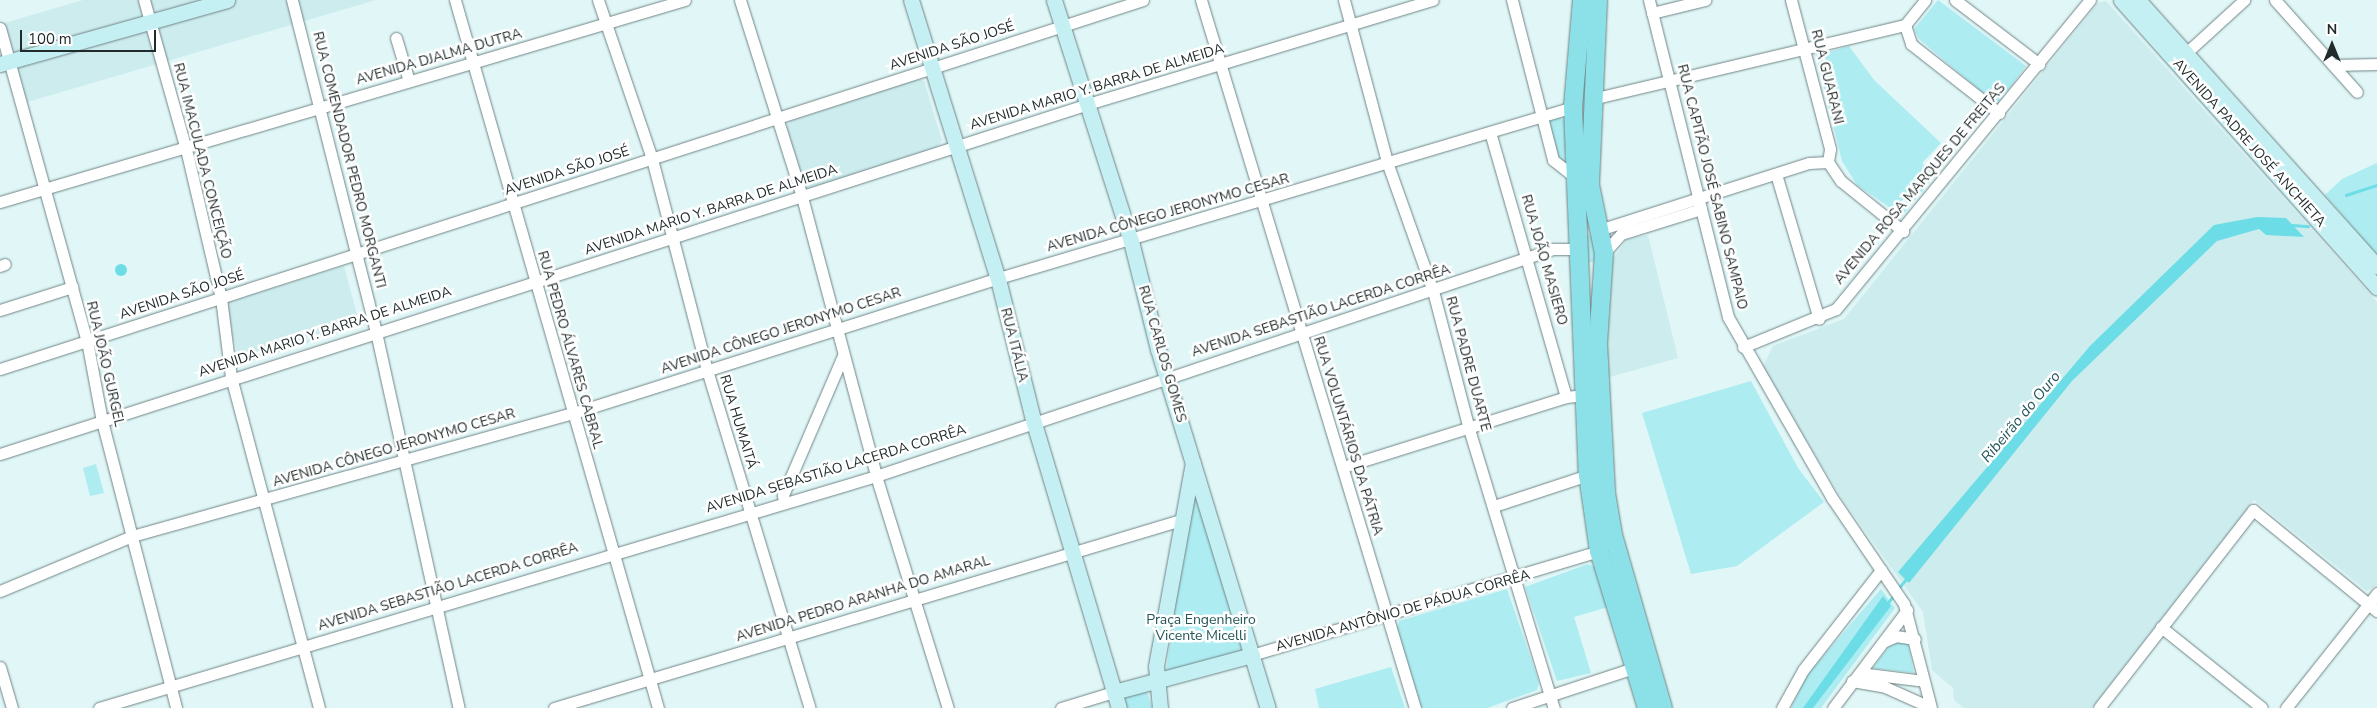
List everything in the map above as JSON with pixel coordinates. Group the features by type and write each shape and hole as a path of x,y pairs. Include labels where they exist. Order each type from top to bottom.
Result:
{"main road":[{"path":"1582,0 1573,107 1577,250 1588,475 1599,551 1647,708"},
{"path":"1598,0 1592,99 1590,185 1604,259 1598,344 1606,493 1617,551 1662,708"},
{"path":"1577,250 1599,230"},
{"path":"1577,250 1590,271 1604,259"}],"street":[{"name":"RUA IMACULADA CONCEIÇÃO","path":"144,0 186,149 221,298 231,377 319,708"},
{"path":"5,62 227,0"},
{"name":"RUA COMENDADOR PEDRO MORGANTI","path":"292,0 322,107 376,332 401,464 459,708"},
{"name":"RUA PEDRO ÁLVARES CABRAL","path":"455,0 470,63 658,708"},
{"name":"RUA HUMAITÁ","path":"598,0 652,159 675,239 707,370 810,708"},
{"name":"AVENIDA DJALMA DUTRA","path":"0,202 186,149 685,0"},
{"path":"740,0 779,118 840,329 843,356 876,476 948,708"},
{"name":"RUA ITÁLIA","path":"911,0 998,279 1034,423 1119,708"},
{"name":"RUA CARLOS GOMES","path":"1054,0 1132,241 1166,377 1268,708"},
{"name":"AVENIDA SÃO JOSÉ","path":"0,369 1143,0"},
{"name":"RUA VOLUNTÁRIOS DA PÁTRIA","path":"1201,0 1222,64 1261,203 1415,708"},
{"name":"RUA PADRE DUARTE","path":"1344,0 1387,162 1433,291 1469,429 1554,708"},
{"name":"AVENIDA MARIO Y. BARRA DE ALMEIDA","path":"0,454 231,377 534,281 675,239 1088,104 1433,0"},
{"path":"1512,0 1553,160 1576,178"},
{"name":"RUA CAPITÃO JOSÉ SABINO SAMPAIO","path":"1649,0 1670,78 1728,317 1743,347 1832,498 1906,607"},
{"path":"1652,13 1705,0"},
{"name":"RUA GUARANI","path":"1791,0 1830,149 1828,162"},
{"path":"1592,99 1670,78 1905,25 1925,0"},
{"path":"1955,0 2038,64"},
{"name":"AVENIDA ROSA MARQUES DE FREITAS","path":"1743,347 1820,319 1836,309 1903,231 2090,0"},
{"name":"AVENIDA PADRE JOSÉ ANCHIETA","path":"2121,0 2377,287"},
{"name":"AVENIDA PADRE JOSÉ ANCHIETA","path":"2138,0 2377,266"},
{"path":"2186,54 2244,0"},
{"path":"2275,0 2357,92"},
{"path":"1905,25 1911,44 1999,113"},
{"name":"RUA JOÃO GURGEL","path":"0,28 5,62 45,189 87,341 102,421 176,708"},
{"path":"396,38 409,81"},
{"path":"2333,65 2377,64"},
{"name":"AVENIDA CÔNEGO JERONYMO CESAR","path":"0,591 132,536 401,464 573,413 998,279 1261,203 1387,162 1490,132 1540,114 1573,107"},
{"name":"RUA JOÃO MASIERO","path":"1490,132 1530,259 1566,397"},
{"path":"1604,259 1621,234 1776,174 1828,162 1841,181 1903,231"},
{"path":"1776,174 1820,319"},
{"path":"1599,230 1700,204"},
{"name":"AVENIDA SEBASTIÃO LACERDA CORRÊA","path":"99,708 750,511 876,476 1166,377 1530,259 1553,249 1577,250"},
{"path":"0,310 72,288"},
{"path":"784,502 783,495 843,356"},
{"path":"1343,467 1566,397 1585,395"},
{"path":"1160,708 1157,680 1181,520 1193,462"},
{"path":"1494,506 1588,475"},
{"path":"2099,708 2253,510 2373,608"},
{"name":"AVENIDA PEDRO ARANHA DO AMARAL","path":"554,708 1181,520"},
{"name":"AVENIDA ANTÔNIO DE PÁDUA CORRÊA","path":"1061,708 1514,580 1599,551"},
{"path":"1782,708 1803,670 1884,575"},
{"path":"2286,708 2373,608 2377,593"},
{"path":"1906,607 1930,707"},
{"path":"1833,708 1885,641 1906,607"},
{"path":"2161,627 2262,708"},
{"path":"1885,641 1896,636 1914,639"},
{"path":"0,667 12,708"},
{"path":"1512,708 1634,668"},
{"path":"1856,677 1924,681"},
{"path":"1856,677 1885,687 1930,707"}],"shaded area":[{"path":"83,0 376,0 24,103 1,24"},
{"path":"2106,1 2377,302 2377,585 2367,591 2254,500 2092,708 1964,708 1954,700 1953,688 1932,670 1923,612 1844,502 1762,368 1773,346 1844,319 2098,3"},
{"path":"916,79 924,81 942,141 937,147 812,189 805,186 786,127 791,121"},
{"path":"2257,217 2286,218 2304,237 2266,235 2259,229 2217,241 2072,381 1909,583 1898,572 2090,346 2214,225"},
{"path":"1648,235 1678,358 1606,378 1605,323 1612,260 1627,239"},
{"path":"119,264 123,264 127,270 123,276 119,276 115,272 115,268"},
{"path":"344,266 360,326 241,364 223,304"},
{"path":"1883,596 1891,606 1813,708 1803,708"}],"green space":[{"path":"1938,0 2026,66 1997,105 1919,39 1914,29"},
{"path":"1849,46 1874,80 1941,143 1922,163 1935,176 1902,216 1857,185 1842,161 1816,56"},
{"path":"1557,116 1565,121 1565,163 1559,159 1547,119"},
{"path":"2377,163 2377,255 2325,195 2342,179"},
{"path":"1594,236 1596,261 1587,263 1584,237"},
{"path":"1751,381 1798,468 1824,502 1737,566 1691,574 1642,413"},
{"path":"96,464 104,493 90,496 83,468"},
{"name":"Praça Engenheiro Vicente Micelli","path":"1191,494 1195,494 1242,646 1241,651 1166,672"},
{"path":"1588,564 1596,568 1608,607 1574,617 1591,673 1557,681 1525,587"},
{"path":"1507,589 1539,682 1537,690 1487,708 1421,708 1397,628 1399,621"},
{"path":"1881,589 1895,608 1821,708 1791,708 1807,675"},
{"path":"1893,641 1908,644 1914,673 1873,668"},
{"path":"1391,667 1405,708 1319,708 1315,689"},
{"path":"1147,691 1152,708 1126,708 1125,697"}],"waterway":[{"path":"2346,195 2377,185"},
{"name":"Ribeirão do Ouro","path":"2292,225 2308,226"},
{"name":"Ribeirão do Ouro","path":"1898,589 1907,578"},
{"name":"Ribeirão do Ouro","path":"1886,605 1894,595"}]}
